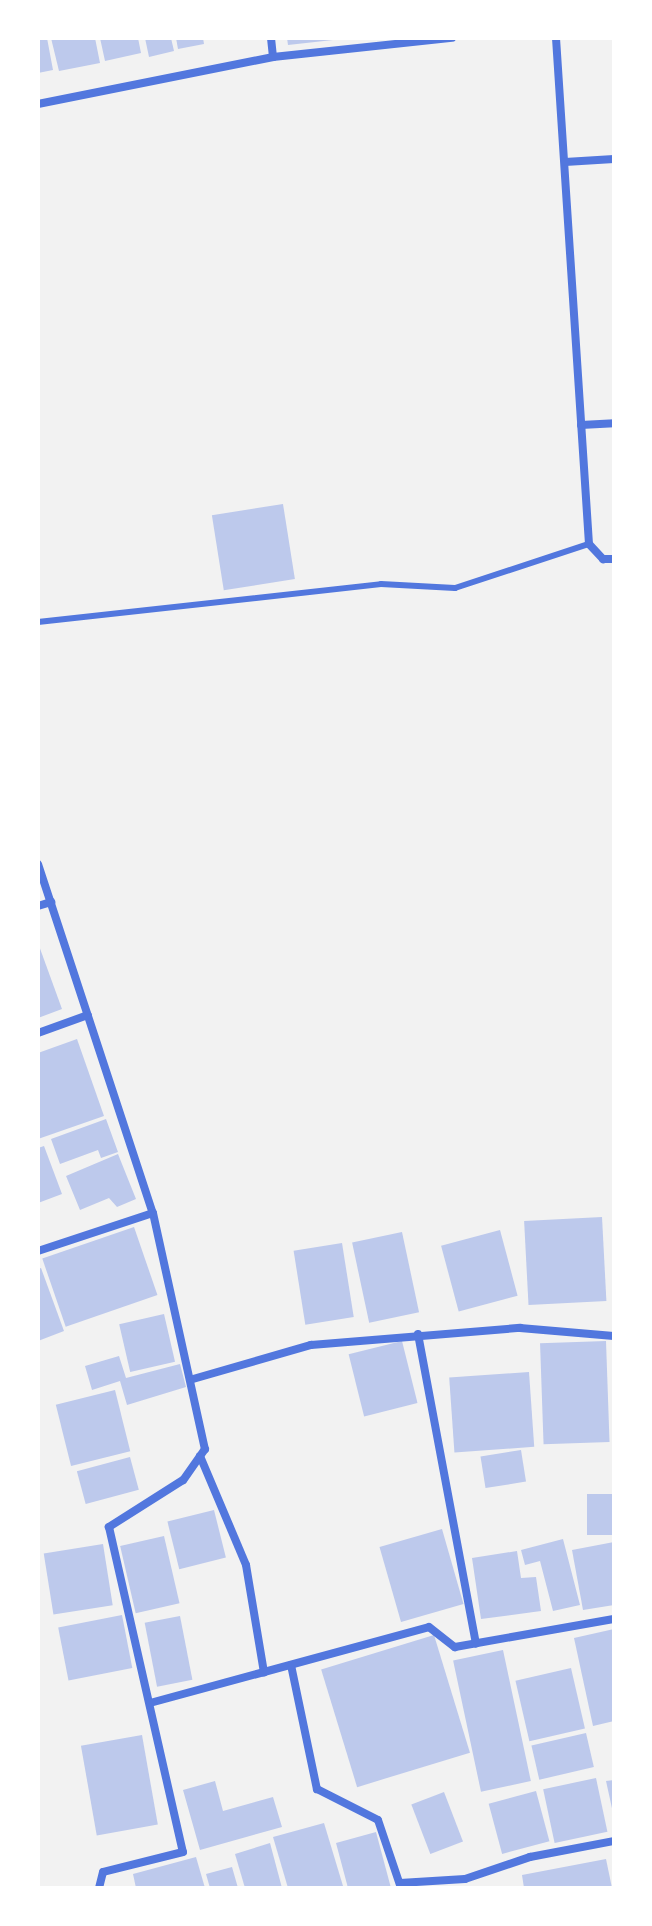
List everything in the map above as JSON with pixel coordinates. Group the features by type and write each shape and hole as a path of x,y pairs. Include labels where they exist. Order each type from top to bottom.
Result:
{"street":[{"path":"271,38 273,57"},
{"path":"38,104 273,57 452,38"},
{"path":"556,38 589,544 603,559 614,559"},
{"path":"565,162 614,159"},
{"path":"581,425 614,423"},
{"path":"38,864 153,1213 193,1379 205,1449 183,1480 109,1527 183,1852 103,1872 99,1888"},
{"path":"38,906 51,902"},
{"path":"38,1033 88,1015"},
{"path":"38,1251 153,1213"},
{"path":"193,1379 311,1345 418,1334 520,1328 614,1336"},
{"path":"418,1334 476,1644"},
{"path":"200,1456 246,1565 264,1672"},
{"path":"150,1703 429,1627 455,1647 614,1619"},
{"path":"291,1665 317,1789 378,1820 400,1886 465,1879 530,1857 614,1841"}],"lane":[{"path":"38,622 381,584 455,588 589,544"}],"building":[{"path":"38,38 47,38 53,70 38,73"},
{"path":"51,38 95,38 100,63 59,71"},
{"path":"100,38 138,38 141,53 105,61"},
{"path":"145,38 171,38 174,51 149,57"},
{"path":"176,38 203,38 204,44 178,49"},
{"path":"287,38 333,38 333,40 288,45"},
{"path":"283,504 295,579 224,590 212,515"},
{"path":"38,943 62,1009 38,1018"},
{"path":"77,1039 104,1116 38,1139 38,1053"},
{"path":"106,1119 118,1152 101,1158 98,1150 60,1164 51,1139"},
{"path":"44,1146 62,1194 38,1203 38,1148"},
{"path":"118,1154 136,1199 117,1207 109,1198 80,1210 66,1176"},
{"path":"602,1217 606,1301 529,1305 524,1221"},
{"path":"134,1227 157,1295 66,1327 42,1259"},
{"path":"500,1230 518,1296 459,1311 441,1246"},
{"path":"402,1232 419,1312 369,1323 352,1243"},
{"path":"342,1243 354,1317 305,1325 294,1251"},
{"path":"41,1268 64,1331 38,1341 38,1269"},
{"path":"164,1314 175,1362 130,1372 119,1324"},
{"path":"402,1341 417,1403 364,1416 349,1354"},
{"path":"606,1341 610,1442 544,1444 540,1343"},
{"path":"119,1356 126,1378 180,1364 186,1387 127,1405 120,1381 92,1390 85,1366"},
{"path":"529,1372 534,1447 454,1452 449,1378"},
{"path":"115,1390 130,1451 71,1466 56,1405"},
{"path":"521,1450 526,1482 486,1488 481,1456"},
{"path":"130,1457 139,1490 86,1504 77,1471"},
{"path":"587,1494 614,1494 614,1535 587,1535"},
{"path":"214,1510 226,1558 179,1569 167,1522"},
{"path":"442,1529 463,1604 401,1622 380,1547"},
{"path":"164,1536 180,1603 136,1613 120,1546"},
{"path":"563,1539 580,1605 553,1611 540,1561 525,1565 521,1550"},
{"path":"614,1542 614,1605 583,1610 572,1550"},
{"path":"103,1544 113,1605 53,1615 44,1553"},
{"path":"517,1551 521,1578 536,1577 541,1611 481,1619 472,1558"},
{"path":"122,1615 132,1668 68,1680 58,1627"},
{"path":"180,1616 192,1680 157,1687 145,1623"},
{"path":"614,1629 614,1721 593,1726 574,1638"},
{"path":"434,1635 470,1753 357,1787 321,1669"},
{"path":"503,1650 531,1781 481,1792 453,1661"},
{"path":"571,1668 585,1728 529,1741 515,1681"},
{"path":"586,1733 594,1767 539,1780 531,1746"},
{"path":"142,1735 158,1825 97,1835 81,1746"},
{"path":"596,1778 607,1832 555,1843 543,1789"},
{"path":"614,1780 614,1813 613,1813 606,1781"},
{"path":"215,1781 223,1811 273,1797 282,1827 200,1850 183,1790"},
{"path":"536,1791 549,1841 502,1854 489,1804"},
{"path":"444,1792 463,1841 430,1854 411,1805"},
{"path":"324,1823 343,1886 288,1888 273,1837"},
{"path":"376,1832 391,1888 348,1888 336,1843"},
{"path":"270,1843 282,1888 245,1888 235,1854"},
{"path":"196,1857 205,1888 136,1888 133,1874"},
{"path":"606,1859 612,1888 524,1888 522,1875"},
{"path":"232,1867 238,1888 210,1888 206,1874"}]}
